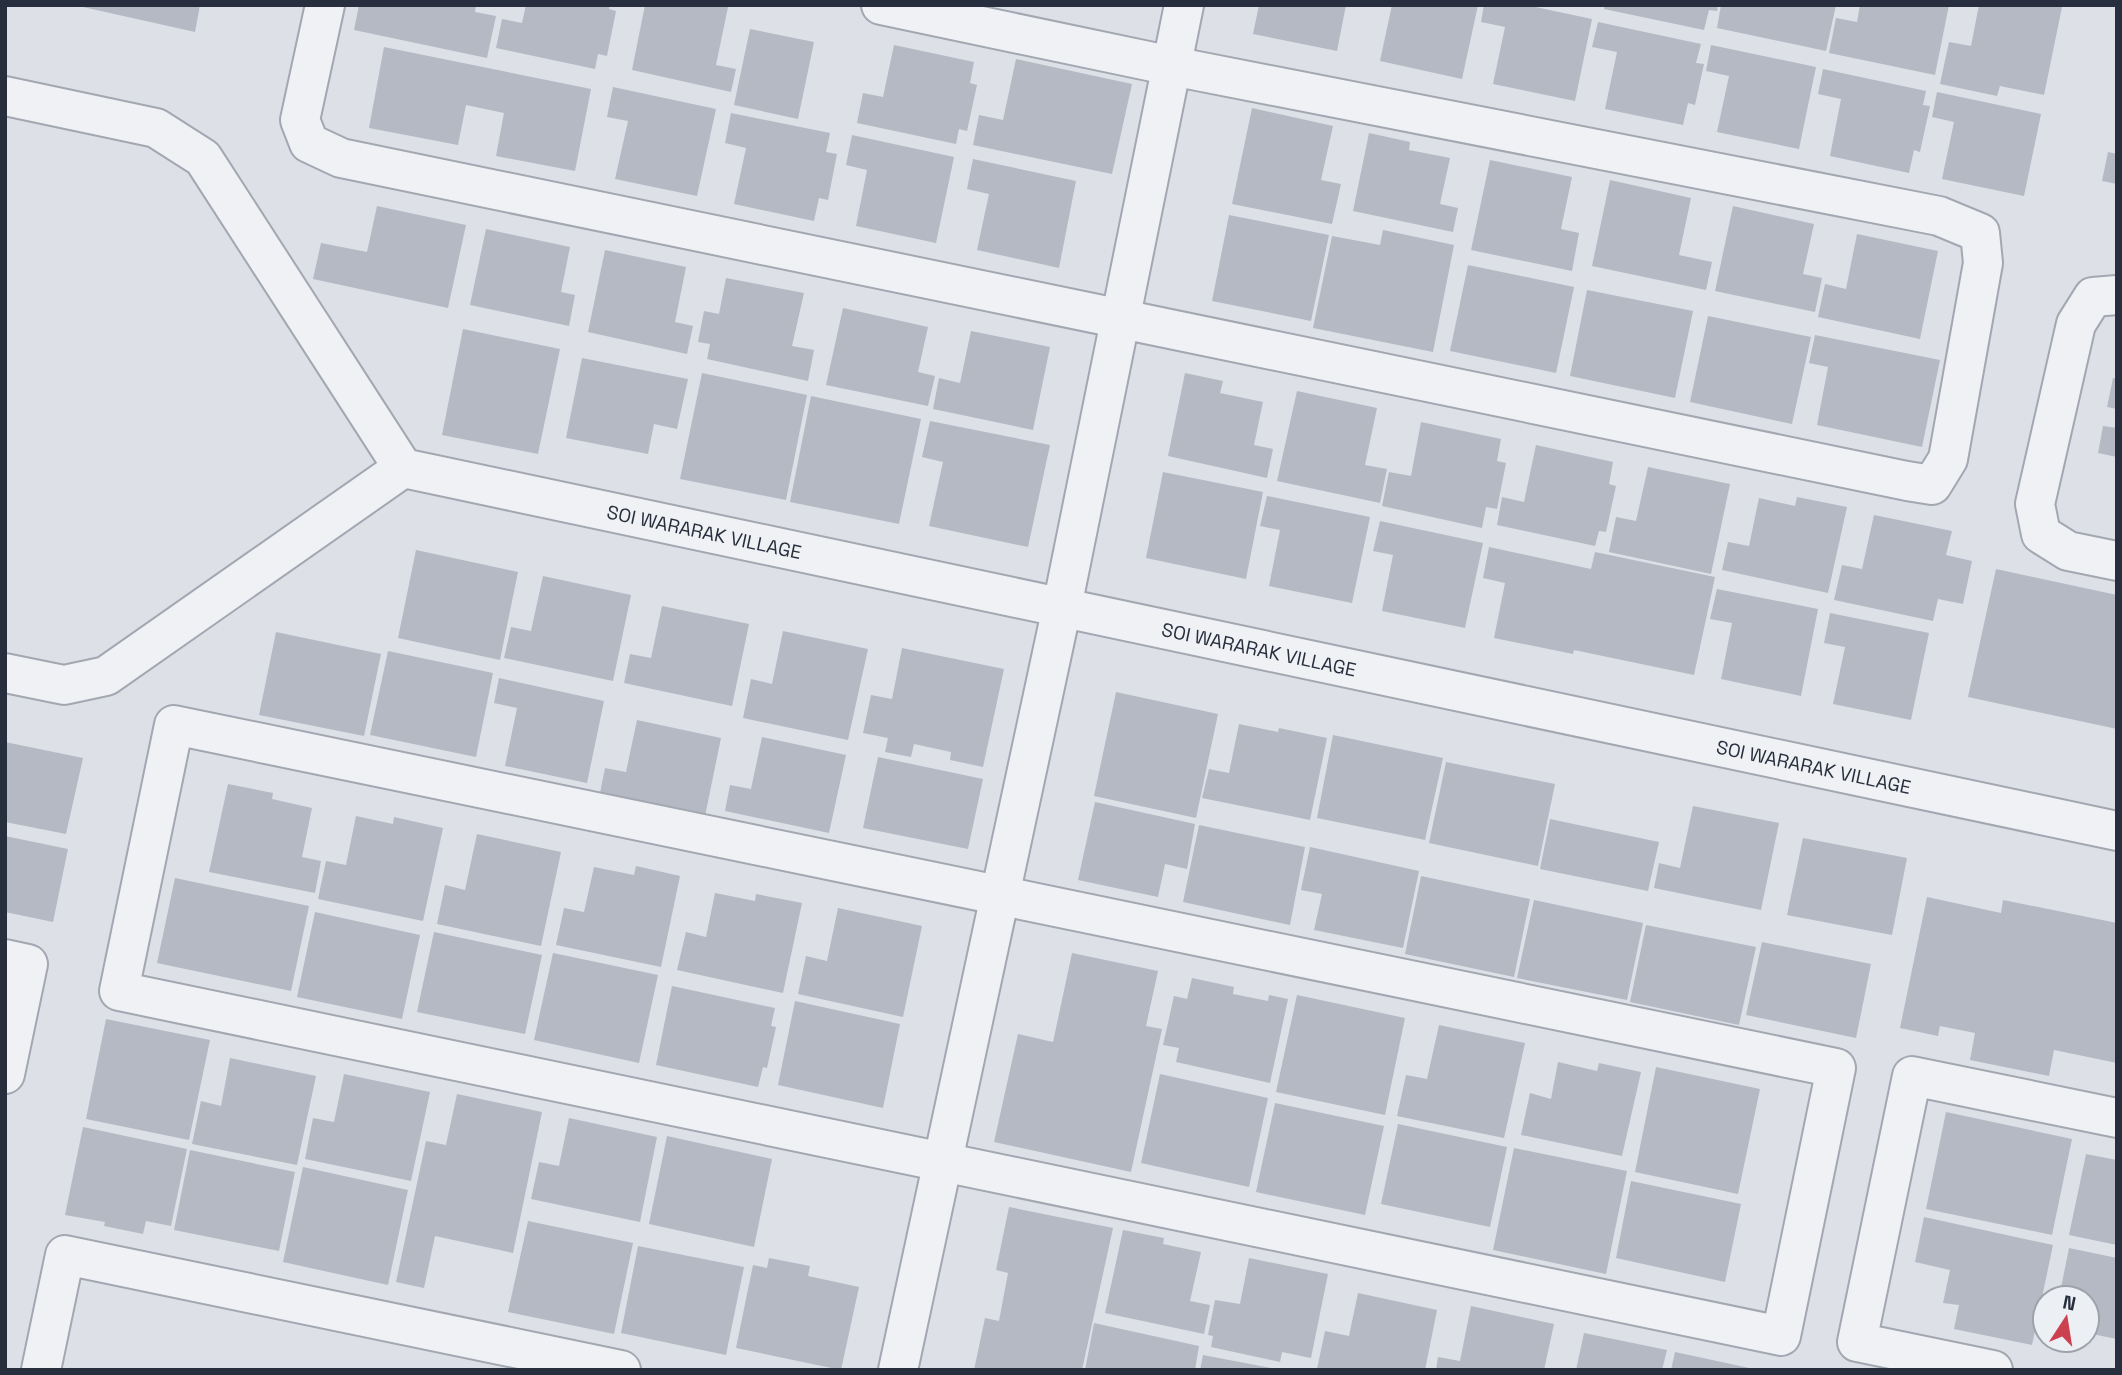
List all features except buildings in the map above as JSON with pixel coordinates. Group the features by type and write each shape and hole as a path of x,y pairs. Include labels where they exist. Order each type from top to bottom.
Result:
{"street":[{"path":"325,5 300,120 309,143 341,158 1907,481 1932,485 1948,459 1983,263 1980,233 1939,216 881,5"},
{"path":"898,1370 1062,607 1184,5"},
{"path":"5,96 156,128 203,158 403,468 106,676 64,685 5,673"},
{"path":"2117,295 2093,297 2076,324 2035,504 2041,534 2068,551 2117,561"},
{"name":"SOI WARARAK VILLAGE","path":"403,468 2117,831"},
{"path":"174,725 1000,896 1836,1069 1781,1336 119,991 174,725"},
{"path":"5,960 28,964 5,1074"},
{"path":"1993,1370 1857,1342 1912,1076 2117,1118"},
{"path":"41,1370 65,1255 621,1370"}]}
